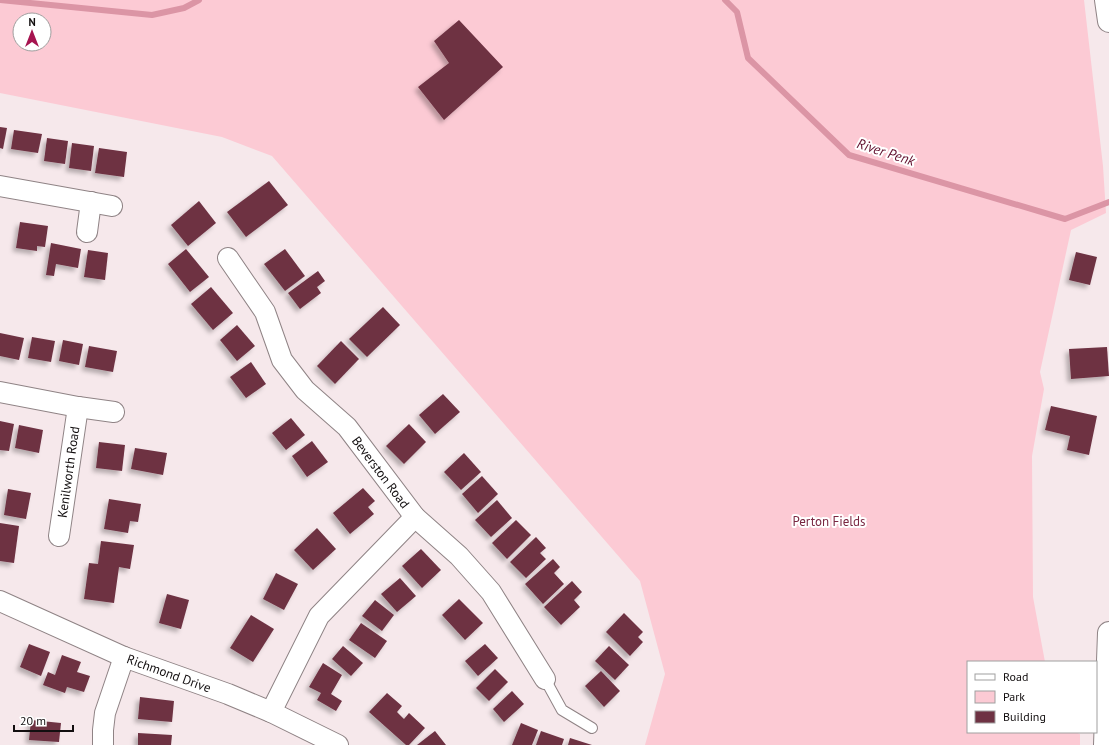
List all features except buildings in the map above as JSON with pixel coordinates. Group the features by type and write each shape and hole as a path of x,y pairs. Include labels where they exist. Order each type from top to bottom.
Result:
{"street":[{"path":"1106,0 1109,21"},
{"path":"0,186 112,206"},
{"path":"87,232 91,202"},
{"name":"Beverston Road","path":"228,258 265,312 282,360 305,390 347,427 415,517 459,556 491,592 545,679"},
{"path":"0,392 78,407 114,412"},
{"name":"Kenilworth Road","path":"59,536 78,407"},
{"path":"271,712 319,616 415,517"},
{"name":"Richmond Drive","path":"0,601 124,657 228,694 271,712 338,745"},
{"path":"1105,745 1109,633"},
{"path":"103,745 105,713 124,657"}],"lane":[{"path":"545,679 562,710 592,728"}],"green space":[{"name":"Perton Fields","path":"0,0 1084,0 1103,166 1106,213 1071,230 1040,372 1044,389 1032,456 1033,597 1045,661 967,661 967,733 1078,733 1080,734 1080,745 645,745 665,674 640,581 272,156 222,137 0,93"}],"waterway":[{"name":"River Penk","path":"0,0 152,15 184,8 199,0"},
{"name":"River Penk","path":"725,0 737,12 748,58 849,155 1065,219 1109,202"}]}
